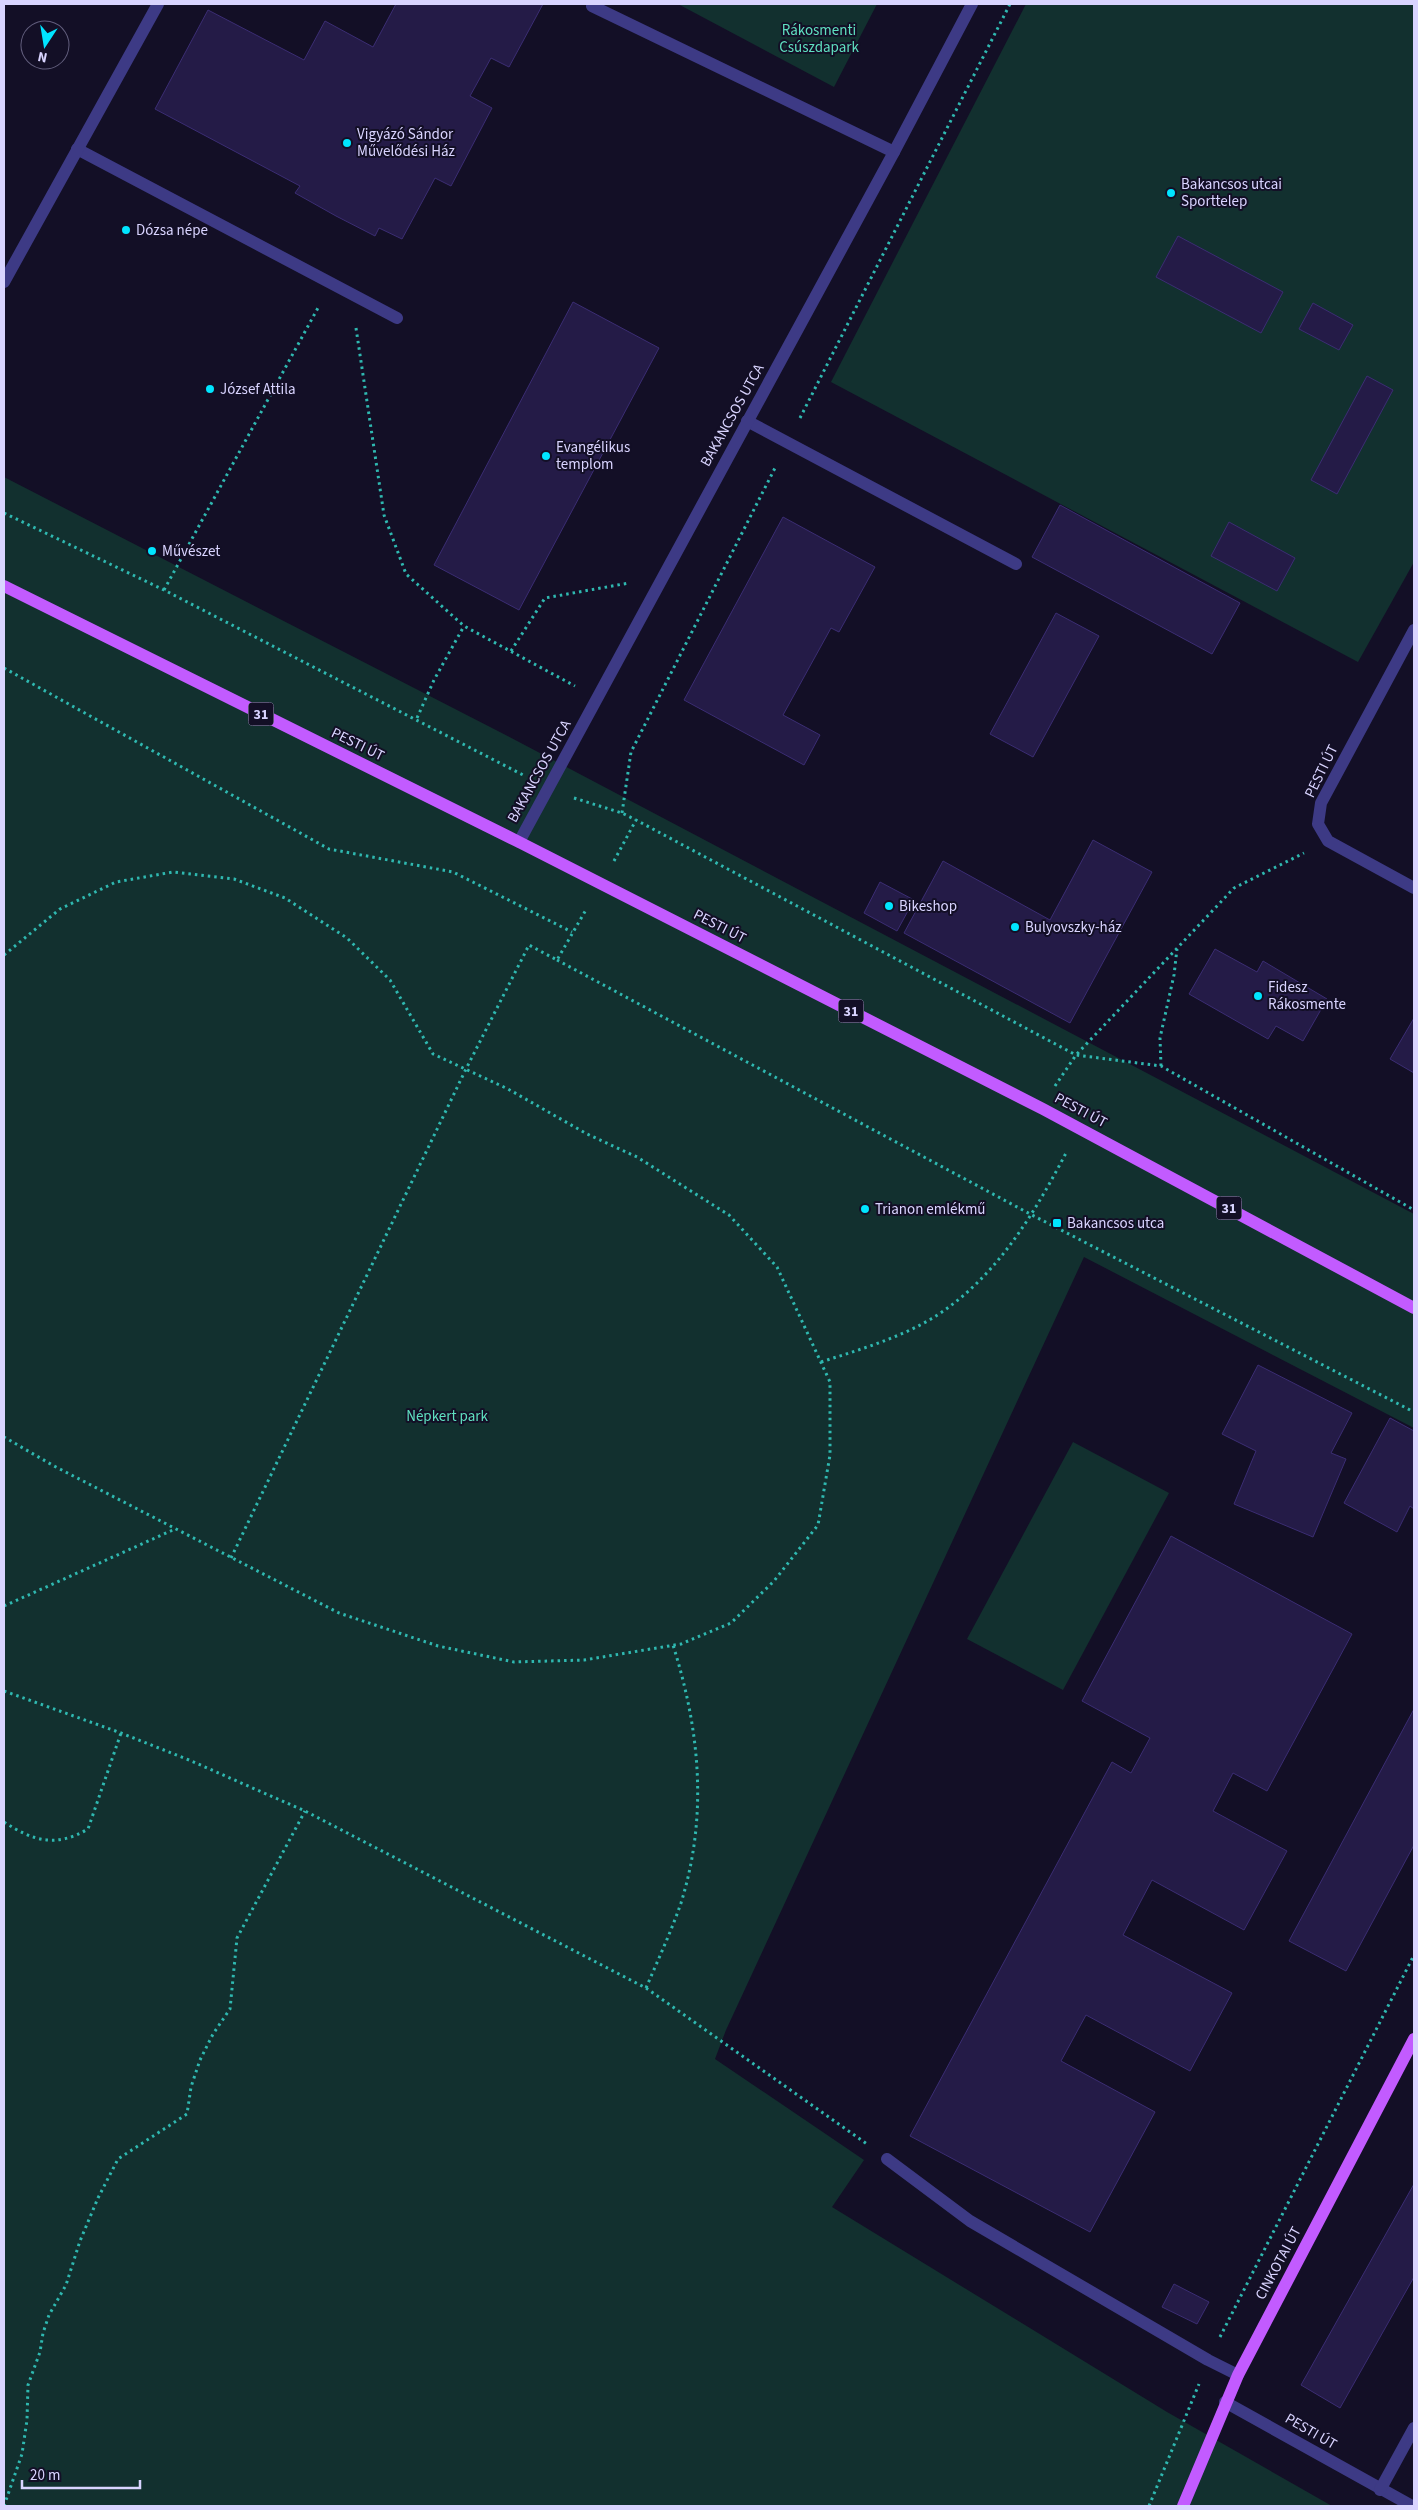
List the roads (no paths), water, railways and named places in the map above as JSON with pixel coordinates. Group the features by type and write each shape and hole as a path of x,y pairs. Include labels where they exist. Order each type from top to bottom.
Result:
{"main road":[{"name":"PESTI ÚT","path":"4,586 519,842 1043,1109 1414,1308"},
{"name":"CINKOTAI ÚT","path":"1183,2506 1225,2402 1238,2375 1414,2039"}],"street":[{"path":"4,282 158,4"},
{"name":"BAKANCSOS UTCA","path":"519,842 894,152 972,4"},
{"path":"592,6 894,152"},
{"path":"77,149 397,318"},
{"path":"747,421 1016,564"},
{"name":"PESTI ÚT","path":"1414,630 1321,803 1318,824 1328,841 1414,888"},
{"path":"887,2159 970,2221 1208,2360 1238,2375"},
{"name":"PESTI ÚT","path":"1225,2402 1380,2490 1412,2506"},
{"path":"1380,2490 1414,2428"}],"place":[{"name":"Vigyázó Sándor Művelődési Ház","path":"347,143"},
{"name":"Bakancsos utcai Sporttelep","path":"1171,193"},
{"name":"Dózsa népe","path":"126,230"},
{"name":"József Attila","path":"210,389"},
{"name":"Evangélikus templom","path":"546,456"},
{"name":"Művészet","path":"152,551"},
{"name":"Bikeshop","path":"889,906"},
{"name":"Bulyovszky-ház","path":"1015,927"},
{"name":"Fidesz Rákosmente","path":"1258,996"},
{"name":"Trianon emlékmű","path":"865,1209"},
{"name":"Bakancsos utca","path":"1057,1223"}],"park label":[{"name":"Rákosmenti Csúszdapark","path":"819,38"},
{"name":"Népkert park","path":"447,1416"}]}
